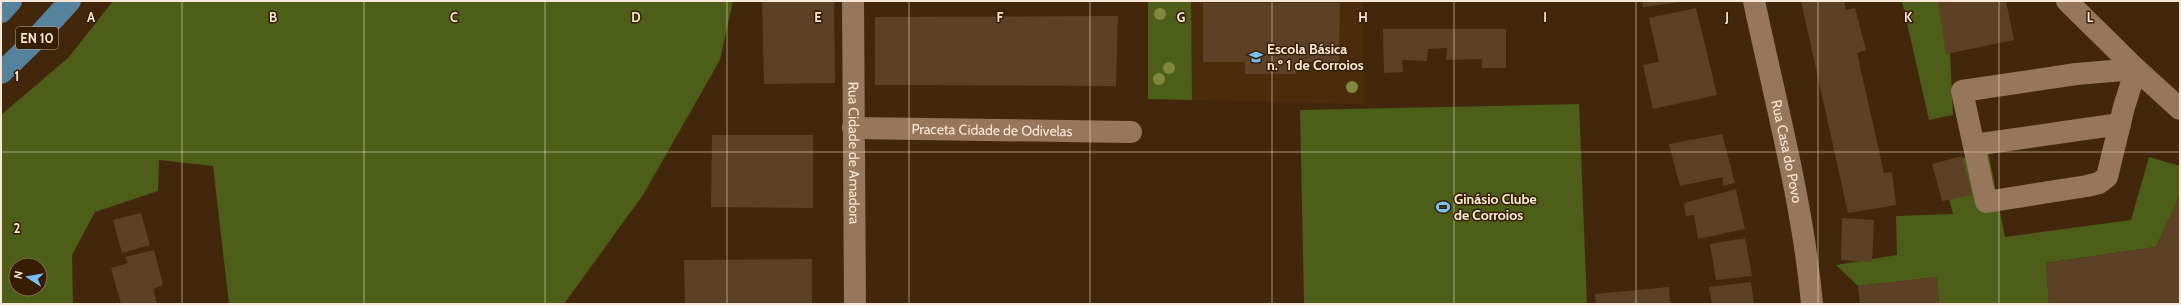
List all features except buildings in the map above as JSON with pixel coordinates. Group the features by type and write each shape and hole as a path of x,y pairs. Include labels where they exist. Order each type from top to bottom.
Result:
{"main road":[{"path":"1,12 11,1"},
{"name":"EN 10","path":"1,73 30,45 70,1"}],"street":[{"name":"Rua Cidade de Amadora","path":"853,1 855,304"},
{"name":"Rua Casa do Povo","path":"1754,1 1795,196 1812,304"},
{"path":"2067,1 2136,69 2180,109"},
{"path":"2136,69 2107,177 2099,183 1986,202 1962,91 2076,74 2136,69"},
{"path":"1974,145 2120,124"},
{"name":"Praceta Cidade de Odivelas","path":"853,128 1131,132"}],"shaded area":[{"name":"Escola Básica n.º 1 de Corroios","path":"1148,1 1363,1 1364,104 1148,99"}],"green space":[{"path":"113,1 733,1 720,60 643,195 564,304 229,304 213,166 159,160 158,191 95,212 72,255 73,304 1,304 1,115 69,57"},
{"path":"1148,1 1191,1 1192,100 1148,99"},
{"path":"1902,1 1942,1 1950,52 1953,115 1929,120"},
{"name":"Ginásio Clube de Corroios","path":"1579,104 1587,304 1304,304 1300,110"},
{"path":"1988,151 2005,237 2131,220 2149,157 2180,166 2180,195 2156,247 2046,263 2049,304 1939,304 1937,277 1858,286 1836,265 1897,255 1896,216 1953,214 1940,165"}],"place":[{"name":"Escola Básica n.º 1 de Corroios","path":"1256,57"},
{"name":"Ginásio Clube de Corroios","path":"1443,207"}]}
